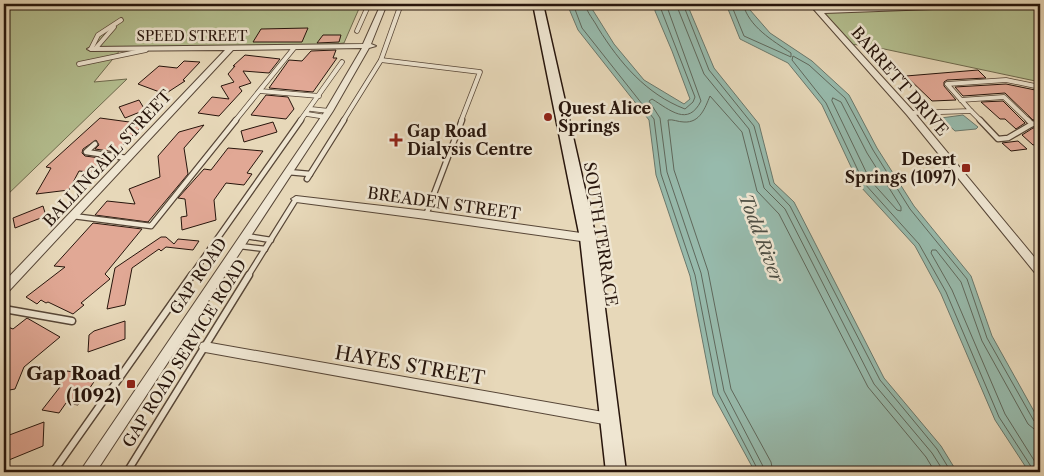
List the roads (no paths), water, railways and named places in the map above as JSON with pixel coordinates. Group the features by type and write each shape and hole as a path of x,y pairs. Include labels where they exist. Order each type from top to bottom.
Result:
{"street":[{"name":"GAP ROAD","path":"89,472 327,114 353,83 385,4"},
{"name":"SOUTH TERRACE","path":"538,4 588,238 616,472"},
{"name":"BARRETT DRIVE","path":"812,4 910,113 1040,271"},
{"path":"818,11 911,5 934,7"},
{"name":"BALLINGALL STREET","path":"4,288 231,48"},
{"name":"SPEED STREET","path":"92,49 368,49"},
{"name":"BREADEN STREET","path":"296,199 588,238"},
{"name":"HAYES STREET","path":"205,346 609,419"}],"lane":[{"path":"357,31 369,4"},
{"path":"288,172 309,177 381,60 401,4"},
{"path":"934,7 959,4"},
{"path":"121,20 92,49 98,35 121,20"},
{"path":"79,64 156,48"},
{"path":"72,216 150,226 294,48"},
{"path":"381,60 480,72 426,215"},
{"name":"GAP ROAD SERVICE ROAD","path":"53,472 342,62"},
{"path":"1040,88 1006,80 947,84 998,139 1008,138 1032,124 1040,123"},
{"path":"260,91 319,96"},
{"path":"961,100 1004,97 1032,124"},
{"path":"311,108 327,114"},
{"path":"910,113 971,111"},
{"path":"307,114 327,114"},
{"path":"95,144 86,152 127,158"},
{"name":"GAP ROAD SERVICE ROAD","path":"127,472 296,199"},
{"name":"GAP ROAD SERVICE ROAD","path":"243,241 271,240"},
{"name":"GAP ROAD SERVICE ROAD","path":"243,241 265,249"},
{"path":"4,310 72,321"}],"water":[{"name":"Todd River","path":"567,4 589,4 614,44 644,80 684,104 690,99 655,11 655,4 687,4 714,68 759,124 774,183 794,202 884,378 941,446 957,472 755,472 713,395 690,276 656,175 649,120 578,30"},
{"path":"726,4 747,4 770,33 812,61 849,95 877,148 914,206 971,276 992,336 1040,422 1040,472 1029,472 995,420 941,294 915,246 860,186 822,105 788,63 740,39"},
{"path":"963,115 978,127 976,129 955,131 941,118"}],"place":[{"name":"Quest Alice Springs","path":"548,117"},
{"name":"Gap Road Dialysis Centre","path":"396,140"},
{"name":"Desert Springs (1097)","path":"966,168"},
{"name":"Gap Road (1092)","path":"131,384"}]}
